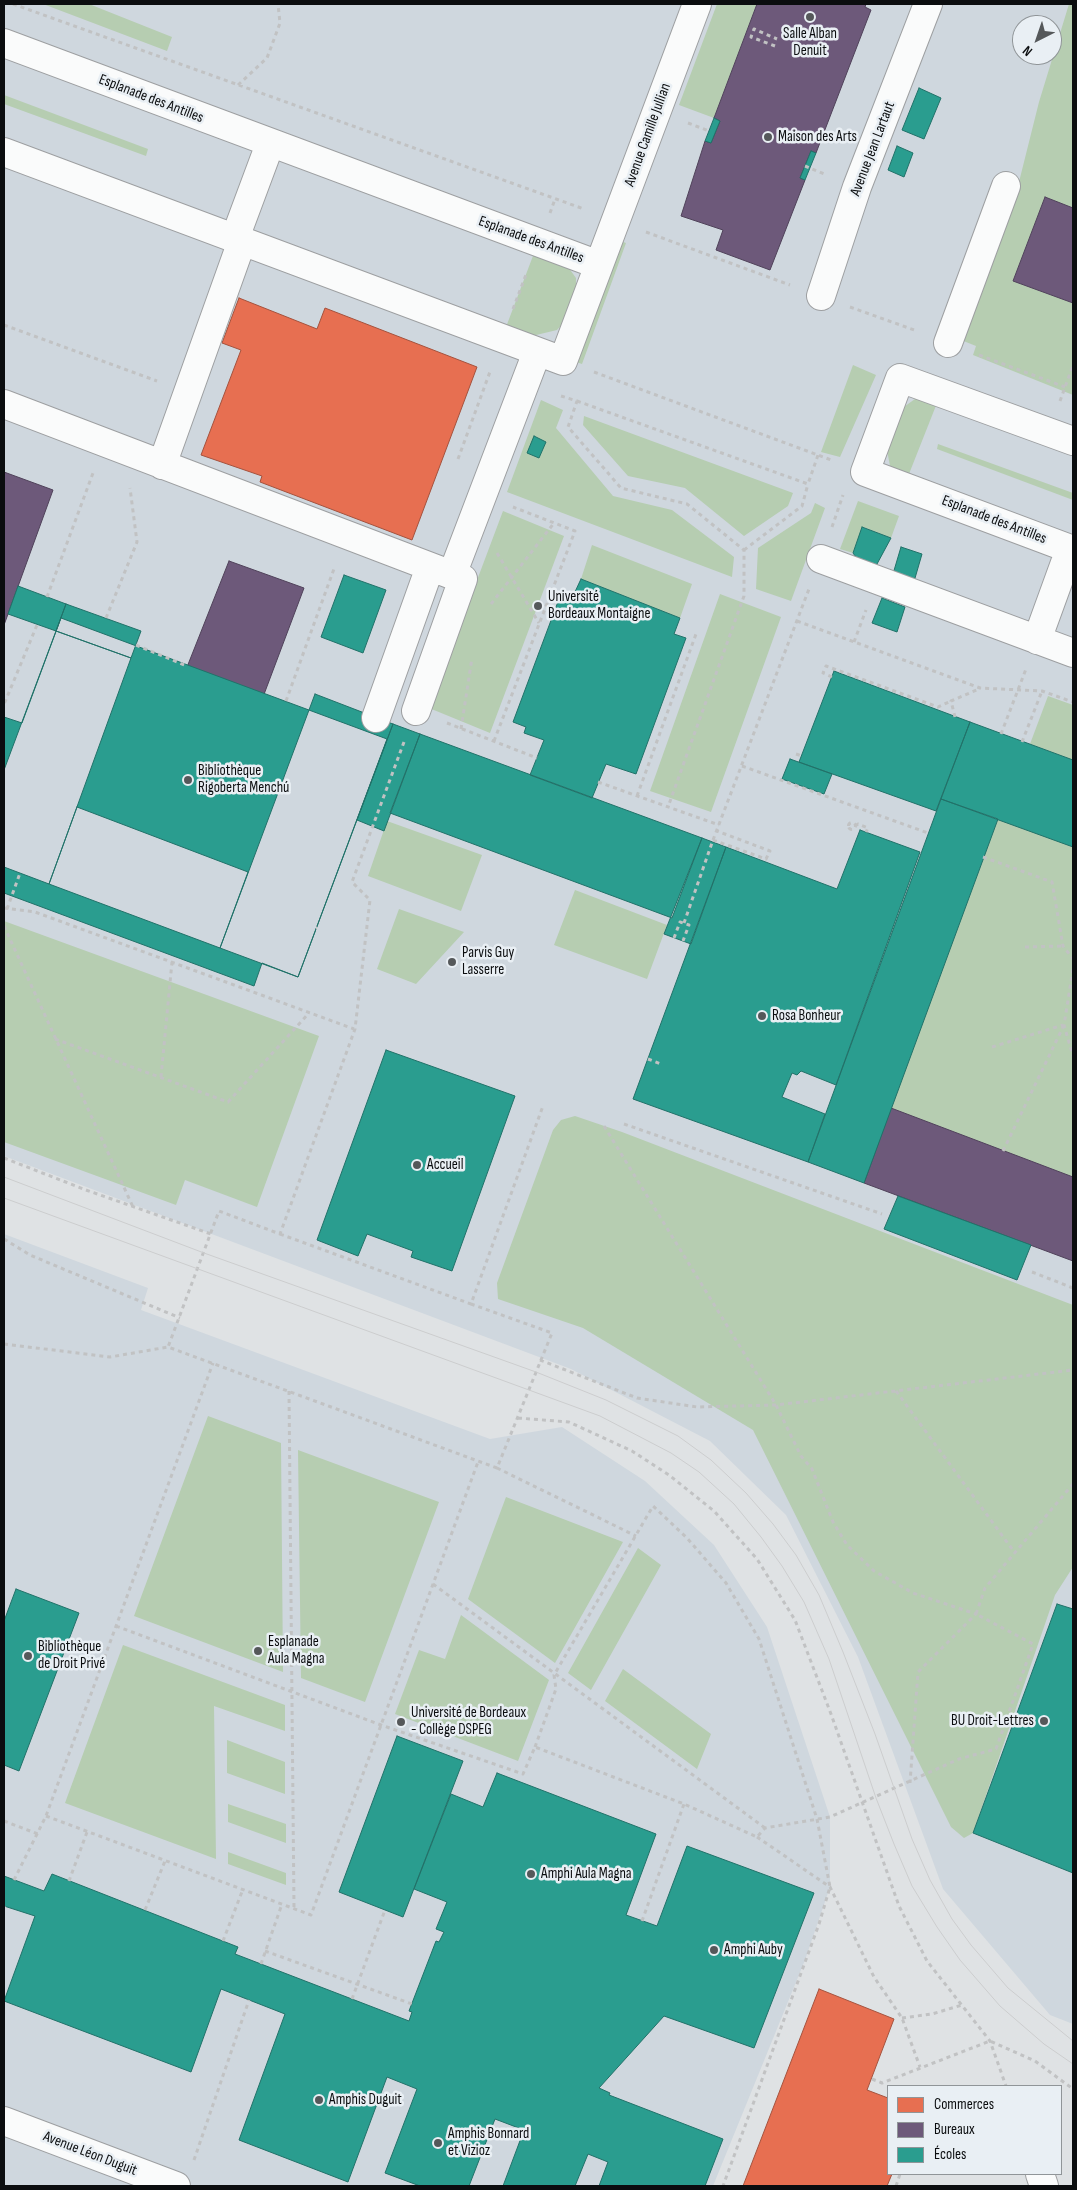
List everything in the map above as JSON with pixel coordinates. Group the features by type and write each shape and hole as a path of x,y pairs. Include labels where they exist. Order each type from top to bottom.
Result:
{"street":[{"name":"Avenue Camille Jullian","path":"599,265 697,4"},
{"name":"Avenue Jean Lartaut","path":"821,296 858,187 928,4"},
{"name":"Esplanade des Antilles","path":"4,43 270,144 599,265 563,361"},
{"path":"162,465 270,144"},
{"path":"4,152 563,361"},
{"path":"948,343 1006,186"},
{"path":"376,718 537,352"},
{"path":"859,470 900,378 1073,442"},
{"path":"4,404 463,580 416,711"},
{"name":"Esplanade des Antilles","path":"859,470 1071,550"},
{"path":"1037,640 1071,550"},
{"path":"821,559 1073,653"},
{"name":"Avenue Léon Duguit","path":"4,2121 184,2177"}],"path":[{"path":"13,4 616,221 1065,387 1073,365"},
{"path":"238,85 267,58 280,23 278,4"},
{"path":"774,46 751,37 754,29 777,39"},
{"path":"456,465 538,242"},
{"path":"4,324 188,392"},
{"path":"563,361 859,470 797,621 713,840 684,924"},
{"path":"524,384 577,401 808,484"},
{"path":"577,401 568,427 621,488 687,504 744,550"},
{"path":"47,597 114,447"},
{"path":"106,618 137,542 114,447"},
{"path":"744,550 802,506 818,455"},
{"path":"489,606 554,523"},
{"path":"494,741 575,531"},
{"path":"286,701 346,535"},
{"path":"495,550 540,623"},
{"path":"668,807 744,596 744,550"},
{"path":"854,642 867,609"},
{"path":"797,621 980,688 1042,691 1073,702"},
{"path":"4,702 6,702 37,625"},
{"path":"637,796 696,634"},
{"path":"136,646 187,666"},
{"path":"461,729 473,656"},
{"path":"832,677 823,673 826,666 938,706 980,688"},
{"path":"1000,734 1018,690"},
{"path":"1022,742 1042,691"},
{"path":"951,701 955,717"},
{"path":"416,711 537,758"},
{"path":"280,1234 355,1029 370,900 352,882 402,745"},
{"path":"796,754 802,756"},
{"path":"742,766 928,833"},
{"path":"598,782 720,825"},
{"path":"856,826 858,824 868,828 866,832"},
{"path":"713,840 766,859 770,851 717,831"},
{"path":"983,858 1052,882 1063,946 1073,959"},
{"path":"20,874 6,908 35,912 355,1029"},
{"path":"674,938 680,922 689,925 683,941"},
{"path":"4,926 133,1207"},
{"path":"1025,947 1063,946"},
{"path":"161,1078 172,962"},
{"path":"1003,1150 1064,1025 1073,969"},
{"path":"55,1039 228,1102 309,1013"},
{"path":"992,1047 1064,1025"},
{"path":"1064,1025 1073,1056"},
{"path":"648,1059 661,1064"},
{"path":"472,1304 543,1106"},
{"path":"624,1124 882,1214"},
{"path":"604,1126 776,1405 801,1456 812,1469 833,1522 847,1546 874,1571 913,1594 976,1614 1033,1644 996,1749 959,1759 910,1783 830,1817 765,1828 757,1837"},
{"path":"4,1158 133,1207 211,1234"},
{"path":"168,1347 219,1211 552,1333 497,1468"},
{"path":"4,1239 30,1254 180,1318"},
{"path":"1032,1272 1073,1288"},
{"path":"4,1344 110,1357 168,1347 497,1468 636,1536"},
{"path":"540,1360 637,1398 697,1407 776,1405 1073,1370"},
{"path":"14,1880 46,1816 213,1363"},
{"path":"896,1391 1015,1553"},
{"path":"289,1392 294,1908"},
{"path":"518,1418 569,1422 632,1451 669,1474 714,1511 756,1559 795,1620 831,1714 899,1906 927,1961 990,2041 1006,2085"},
{"path":"46,1816 311,1915 478,1462"},
{"path":"910,1783 918,1672 976,1614 985,1588 1073,1484"},
{"path":"116,1626 381,1725 523,1774 556,1689 554,1675 653,1506 687,1538 726,1583 759,1639 817,1819 830,1887 874,1977 902,2018 920,2067"},
{"path":"433,1584 554,1675 765,1828"},
{"path":"535,1747 684,1804 757,1837 830,1887"},
{"path":"642,1921 684,1804"},
{"path":"4,1821 38,1834"},
{"path":"69,1881 87,1832"},
{"path":"145,1910 165,1861"},
{"path":"723,2186 819,1924 830,1887"},
{"path":"223,1941 243,1889"},
{"path":"261,1964 282,1904"},
{"path":"352,1999 385,1910"},
{"path":"265,1951 412,2004"},
{"path":"184,2177 249,2000"},
{"path":"902,2018 932,2014 962,2005"},
{"path":"872,2079 882,2083 990,2041 1035,2061 1073,2089"}],"shaded area":[{"name":"Université Bordeaux Montaigne","path":"4,4 1073,4 1073,2024 1050,2015 943,1889 858,1657 786,1515 710,1441 571,1369 4,1156"},
{"name":"Université de Bordeaux - Collège DSPEG","path":"4,1234 148,1288 141,1310 490,1439 562,1427 645,1481 714,1545 767,1627 830,1817 830,1887 805,1960 713,2186 4,2186"}],"green space":[{"path":"43,4 89,4 172,37 167,51"},
{"path":"717,4 757,4 714,118 679,105"},
{"path":"1069,4 1073,4 1073,208 1045,197 1013,281 1073,303 1073,395 973,355 976,346 961,340 1018,186 1050,65 1062,65 1062,27"},
{"path":"4,95 148,149 146,156 4,104"},
{"path":"615,239 626,243 582,364 570,360"},
{"path":"536,248 563,260 576,278 576,309 557,330 532,336 506,327"},
{"path":"853,365 876,375 840,457 821,452"},
{"path":"922,394 939,398 907,479 890,466 886,445 901,409"},
{"path":"541,400 563,410 556,428 613,496 672,510 734,557 732,577 507,492"},
{"path":"584,416 793,493 788,506 744,536 685,488 628,476 583,425"},
{"path":"938,444 1073,493 1073,500 937,449"},
{"path":"858,501 899,516 891,538 863,527 853,553 840,549"},
{"path":"815,503 825,508 791,601 756,589 758,548 811,513"},
{"path":"503,511 564,536 490,733 429,708"},
{"path":"592,545 692,584 680,618 581,579"},
{"path":"720,594 781,617 711,812 650,791"},
{"path":"1048,696 1073,705 1073,760 1030,744"},
{"path":"998,819 1073,847 1073,1177 891,1108"},
{"path":"387,821 482,855 461,911 368,876"},
{"path":"575,890 667,925 647,979 554,945"},
{"path":"399,909 464,932 416,984 377,969"},
{"path":"4,921 319,1036 257,1207 185,1180 176,1205 4,1142"},
{"path":"575,1116 622,1132 1073,1305 1073,1567 1055,1595 973,1833 964,1838 951,1827 753,1430 583,1328 498,1299 497,1283 553,1130 561,1120"},
{"path":"208,1416 281,1443 283,1672 134,1616"},
{"path":"298,1450 439,1502 365,1702 301,1678"},
{"path":"506,1497 623,1542 555,1663 468,1599"},
{"path":"638,1548 661,1565 591,1690 568,1673"},
{"path":"461,1615 549,1680 518,1761 395,1714 419,1650 445,1659"},
{"path":"123,1645 285,1705 285,1731 214,1706 216,1859 65,1803"},
{"path":"623,1669 711,1734 697,1769 605,1701"},
{"path":"227,1740 285,1762 285,1794 227,1773"},
{"path":"228,1804 286,1824 286,1843 228,1822"},
{"path":"228,1852 286,1873 286,1885 228,1864"}],"building: Commerces":[{"path":"239,298 317,329 325,308 477,367 412,540 260,482 262,476 201,455 241,350 222,343"},
{"path":"819,1989 894,2019 867,2090 887,2098 887,2175 892,2175 887,2186 743,2186"}],"building: Bureaux":[{"name":"Maison des Arts","path":"757,4 866,4 865,7 871,10 816,153 811,151 800,178 805,180 770,270 716,250 723,230 681,216 705,141 711,143 720,121 714,118"},
{"path":"1045,197 1073,208 1073,303 1013,281"},
{"path":"4,472 53,490 4,625"},
{"path":"229,561 304,588 231,782 153,753"},
{"path":"891,1108 1073,1177 1073,1261 864,1183"}],"building: Écoles":[{"path":"919,88 941,98 924,139 902,130"},
{"path":"714,118 720,121 711,143 705,141"},
{"path":"897,146 913,153 904,177 888,170"},
{"path":"811,151 816,153 805,180 800,178"},
{"path":"534,436 546,442 539,458 527,453"},
{"path":"862,527 891,538 870,577 853,553"},
{"path":"901,547 922,554 913,585 890,584"},
{"path":"344,575 386,590 363,653 321,637"},
{"path":"581,579 680,618 674,634 686,638 636,774 606,764 592,798 530,775 544,740 524,733 526,727 513,722 562,591 574,594"},
{"path":"18,586 66,604 56,631 8,614"},
{"path":"882,598 905,607 897,632 872,623"},
{"path":"66,604 141,631 131,658 56,631"},
{"name":"Bibliothèque Rigoberta Menchú","path":"61,618 387,739 298,977 262,963 254,986 4,893 4,717 22,723"},
{"path":"56,631 131,658 49,884 4,867 4,770"},
{"path":"834,671 970,722 936,811 799,762"},
{"path":"315,694 393,724 298,977 220,948"},
{"path":"970,722 1073,760 1073,847 941,799"},
{"path":"393,724 420,734 384,831 357,820"},
{"path":"420,734 702,838 672,918 390,813"},
{"path":"790,759 832,774 824,794 782,779"},
{"path":"941,799 998,819 864,1183 808,1162"},
{"path":"77,807 248,872 220,948 49,884"},
{"name":"Rosa Bonheur","path":"860,830 920,852 836,1085 801,1071 797,1075 792,1073 782,1097 825,1114 808,1162 633,1099 726,847 837,889"},
{"path":"702,838 726,847 691,944 664,934"},
{"name":"Accueil","path":"386,1050 515,1096 452,1271 411,1257 413,1251 367,1234 358,1256 317,1240"},
{"path":"898,1196 1031,1245 1017,1280 884,1229"},
{"path":"16,1589 79,1613 19,1771 4,1765 4,1621"},
{"name":"BU Droit-Lettres","path":"1057,1604 1073,1609 1073,1873 973,1833"},
{"path":"397,1736 463,1761 403,1917 339,1892"},
{"path":"497,1773 656,1834 626,1915 657,1926 687,1846 814,1893 754,2048 664,2016 599,2088 610,2093 609,2095 723,2139 705,2186 599,2186 608,2162 588,2154 575,2186 503,2186 524,2130 495,2119 469,2186 420,2186 385,2173 417,2089 387,2077 348,2182 239,2140 285,2014 221,1989 191,2072 4,2001 35,1916 4,1906 4,1876 44,1891 52,1874 238,1947 235,1954 409,2021 412,2012 409,2011 436,1941 439,1942 444,1932 436,1929 447,1902 414,1889 451,1794 483,1807"}],"tram line":[{"path":"4,1177 204,1253 536,1372 606,1400 678,1436 711,1460 746,1493 773,1524 796,1555 819,1595 875,1734 912,1839 930,1880 952,1919 971,1945 1008,1988 1073,2041"},
{"path":"4,1198 600,1416 671,1453 699,1472 734,1504 761,1537 782,1566 804,1602 829,1659 876,1798 894,1844 912,1886 937,1927 960,1960 1000,2006 1044,2044 1073,2064"}],"place":[{"name":"Salle Alban Denuit","path":"810,17"},
{"name":"Maison des Arts","path":"768,137"},
{"name":"Université Bordeaux Montaigne","path":"538,606"},
{"name":"Bibliothèque Rigoberta Menchú","path":"188,780"},
{"name":"Parvis Guy Lasserre","path":"452,962"},
{"name":"Rosa Bonheur","path":"762,1016"},
{"name":"Accueil","path":"417,1165"},
{"name":"Esplanade Aula Magna","path":"258,1651"},
{"name":"Bibliothèque de Droit Privé","path":"28,1656"},
{"name":"BU Droit-Lettres","path":"1044,1721"},
{"name":"Université de Bordeaux - Collège DSPEG","path":"401,1722"},
{"name":"Amphi Aula Magna","path":"531,1874"},
{"name":"Amphi Auby","path":"714,1950"},
{"name":"Amphis Duguit","path":"319,2100"},
{"name":"Amphis Bonnard et Vizioz","path":"438,2143"}]}
